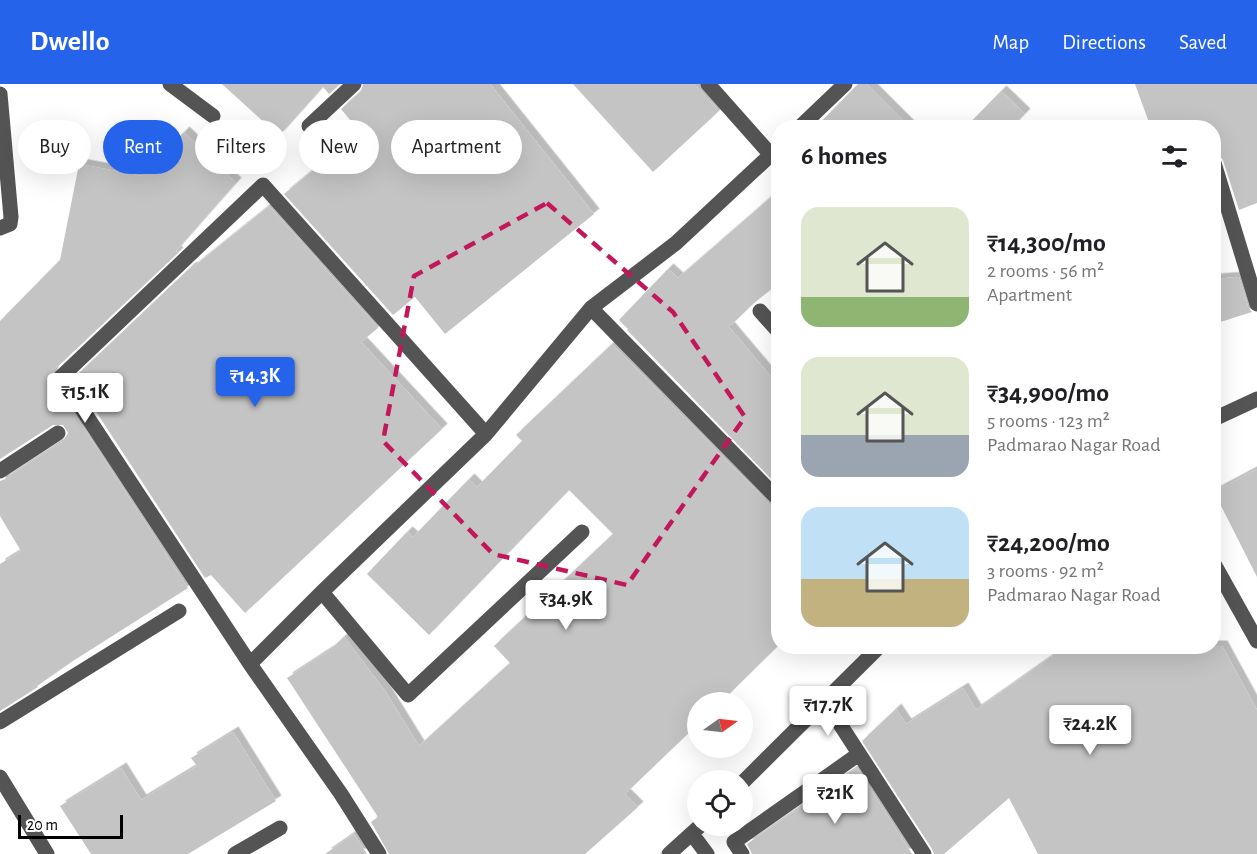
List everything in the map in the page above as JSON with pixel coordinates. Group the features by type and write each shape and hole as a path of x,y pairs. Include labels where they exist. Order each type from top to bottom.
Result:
{"street":[{"path":"170,84 213,116"},
{"path":"315,120 354,84"},
{"path":"708,84 771,147"},
{"path":"808,120 844,84"},
{"path":"0,94 11,217 10,224 0,228"},
{"path":"250,664 321,592 486,434 591,308 675,243 771,155"},
{"path":"379,854 341,794 250,664 61,377 263,185 486,434"},
{"path":"1221,186 1257,304"},
{"path":"591,308 771,492"},
{"path":"760,311 771,323"},
{"path":"1221,416 1257,399"},
{"path":"0,471 58,433"},
{"path":"321,592 408,694 582,532"},
{"path":"1221,577 1257,641"},
{"path":"0,722 179,611"},
{"path":"753,772 872,654"},
{"path":"825,701 924,854"},
{"path":"742,854 734,842 859,754"},
{"path":"0,777 47,854"},
{"path":"235,854 280,828"},
{"path":"669,854 689,836"},
{"path":"699,836 707,854"}],"highlighted area":[{"path":"547,203 673,312 745,417 627,585 493,554 383,441 414,276"}],"building":[{"path":"222,84 340,84 329,94 323,87 287,127 287,120 261,120"},
{"path":"363,84 490,84 519,120 391,120 391,174 522,174 522,124 594,214 445,334 415,297 393,315 284,194 309,174 379,174 379,120 350,120 341,109 361,91"},
{"path":"573,84 694,84 719,111 653,172"},
{"path":"858,84 867,84 903,120 823,120"},
{"path":"1135,84 1257,84 1257,203 1239,210 1221,157 1221,120 1148,120"},
{"path":"1001,91 1025,114 1019,120 973,120"},
{"path":"183,133 195,143 195,174 227,174 236,183 176,251 178,253 54,370 51,378 188,588 73,661 0,711 0,564 21,551 0,516 0,481 63,441 68,433 63,425 53,425 0,459 0,321 60,260 77,174 91,174 91,166 103,169 103,174 142,176 144,174 183,174"},
{"path":"771,197 771,290 729,327 771,377 771,479 619,320 668,269 678,278"},
{"path":"269,206 378,328 361,342 442,429 245,613 211,575 205,578 74,378 191,267"},
{"path":"1239,277 1248,307 1252,312 1221,322 1221,278"},
{"path":"612,344 771,506 771,653 731,692 687,692 687,735 625,794 638,807 585,854 389,854 371,822 378,817 287,678 330,650 344,637 385,691 419,746 510,663 494,646 613,534 569,490 429,635 367,574 407,532 413,537 469,479 477,487 522,441 516,435"},
{"path":"1257,469 1257,577 1221,506 1221,488"},
{"path":"1222,646 1257,710 1257,854 1038,854 1009,798 944,854 934,854 862,741 896,709 906,724 963,688 976,710 1056,654 1221,654"},
{"path":"233,732 276,801 188,854 91,854 60,806 121,768 141,800 197,766 191,758"},
{"path":"857,768 912,854 752,854 747,844"},
{"path":"354,834 367,854 325,854"}]}
